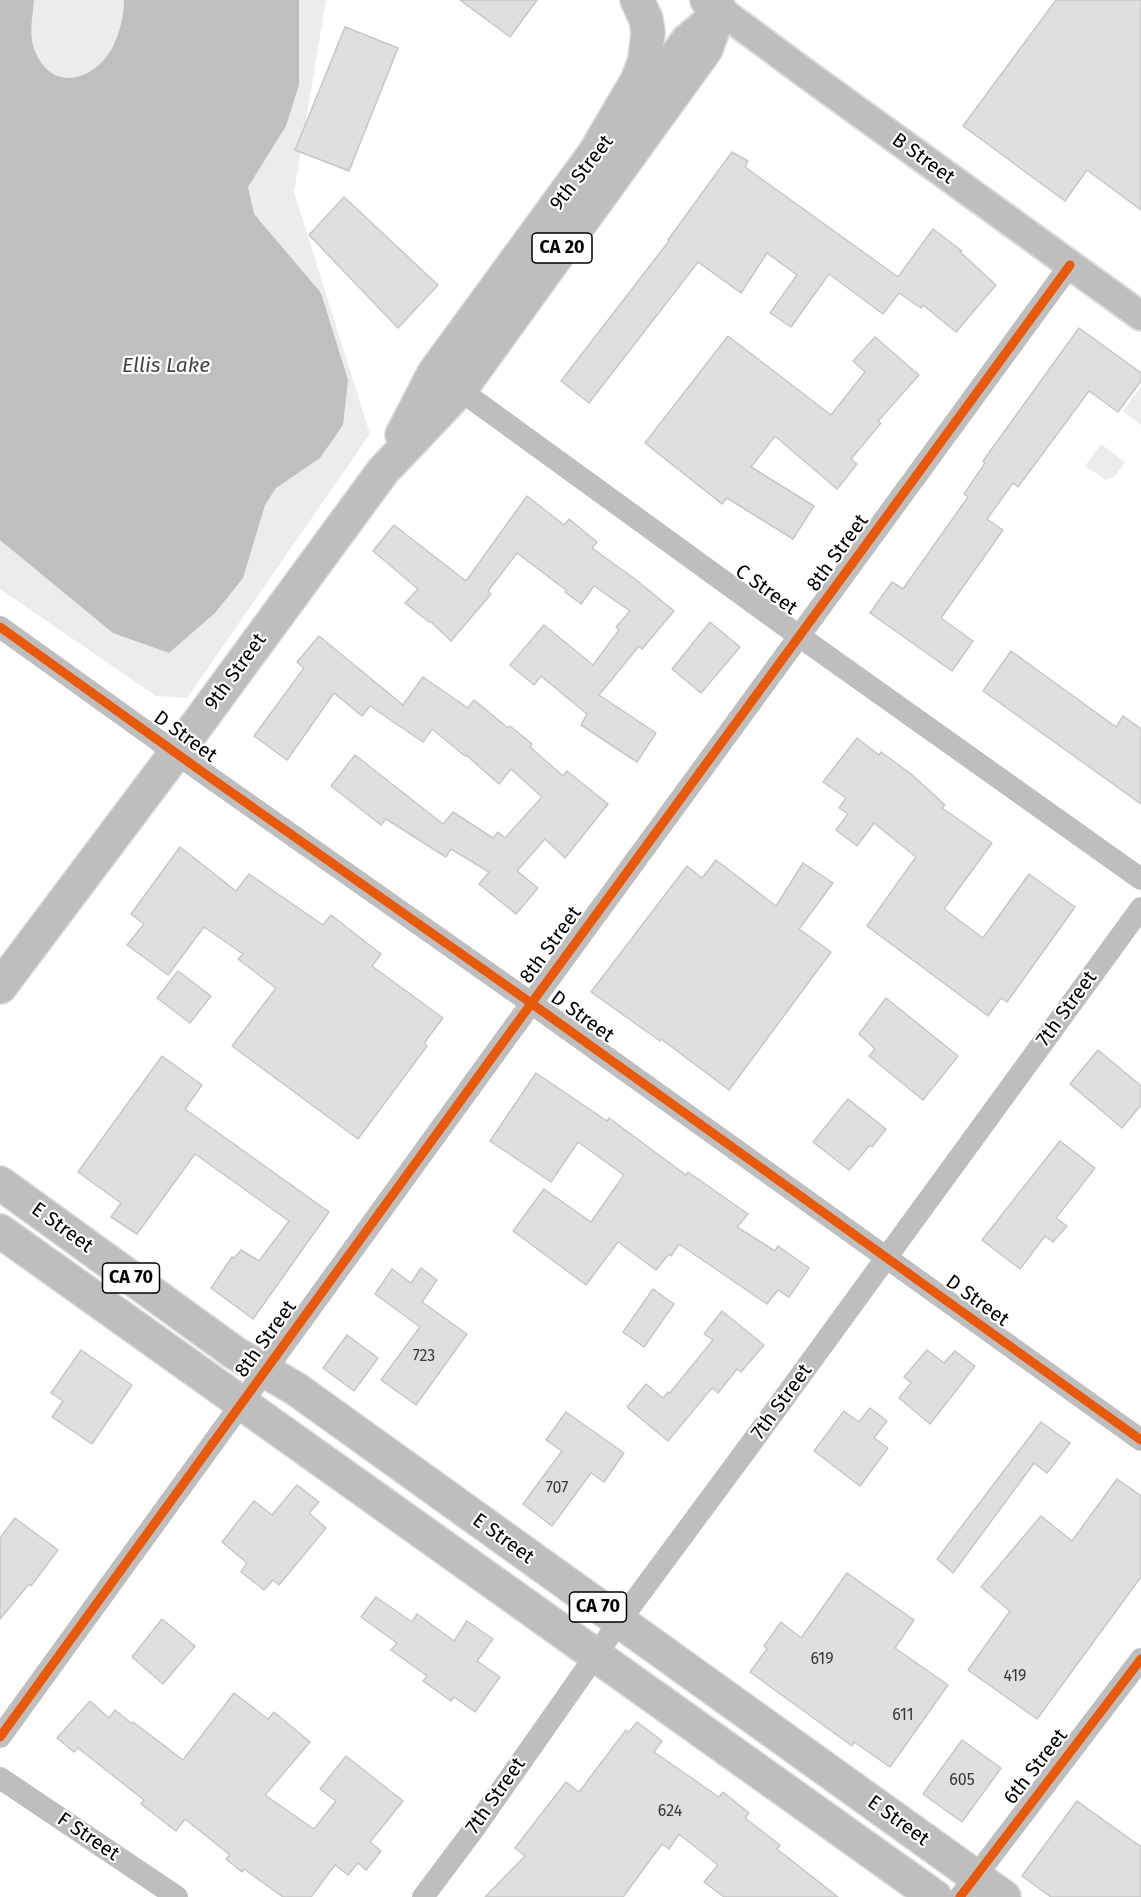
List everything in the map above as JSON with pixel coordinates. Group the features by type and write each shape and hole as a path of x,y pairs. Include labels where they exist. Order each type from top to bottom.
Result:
{"highway":[{"name":"CA 20","path":"594,154 637,81 645,60 648,32 646,19 637,0"},
{"name":"9th Street","path":"0,987 176,753 383,471 460,390 706,49 718,3"},
{"name":"9th Street","path":"383,471 434,373 594,154"},
{"name":"E Street","path":"0,1183 235,1353 296,1389 619,1622 967,1886 1004,1897"},
{"name":"E Street","path":"0,1231 935,1897"}],"main road":[{"name":"9th Street","path":"594,154 628,116 686,39 718,3"},
{"name":"B Street","path":"718,3 805,73 1141,316"}],"street":[{"name":"8th Street","path":"0,1737 531,1003 1071,265"},
{"name":"C Street","path":"460,390 799,636 1141,879"},
{"name":"D Street","path":"0,627 531,1003 1141,1440"},
{"name":"7th Street","path":"423,1897 619,1622 1141,908"},
{"name":"6th Street","path":"967,1886 1141,1659"},
{"name":"F Street","path":"0,1778 177,1897"}],"shaded area":[{"name":"Ellis Lake","path":"0,0 326,0 294,192 370,434 187,698 156,696 0,589"},
{"path":"1141,387 1141,425 1123,411"},
{"path":"1101,444 1125,462 1115,476 1106,480 1085,466"}],"water":[{"name":"Ellis Lake","path":"0,0 34,0 31,36 36,54 50,72 69,78 90,71 101,63 111,50 123,17 124,0 299,0 299,85 286,126 248,187 254,214 321,293 348,380 343,425 320,458 276,488 265,505 243,578 215,613 169,653 113,633 0,540"}],"building":[{"path":"460,0 537,0 510,37"},
{"path":"1056,0 1141,0 1141,210 1087,170 1065,201 963,126"},
{"path":"345,27 398,48 349,171 295,150"},
{"path":"732,152 748,161 745,167 898,277 933,229 962,251 960,252 996,285 956,332 923,305 921,308 899,293 883,314 829,274 791,327 770,313 797,275 767,253 741,293 698,262 589,403 561,381 669,241"},
{"path":"344,197 438,285 398,328 309,235"},
{"path":"1079,328 1141,373 1141,381 1118,412 1089,391 1018,487 1013,483 987,519 1003,530 941,618 973,641 952,671 870,613 892,582 903,589 968,497 964,494 985,463 983,461"},
{"path":"728,336 831,415 865,372 853,361 875,337 919,375 878,421 881,423 851,459 857,464 837,489 775,436 751,467 814,506 793,539 727,498 722,504 645,443"},
{"path":"527,496 564,525 569,519 597,542 592,548 674,611 642,649 639,646 599,695 656,733 637,762 581,725 587,714 541,676 534,685 510,665 544,625 593,665 619,630 616,627 630,611 594,586 581,604 517,553 488,591 491,594 451,641 430,621 405,603 418,589 373,551 394,525 466,581"},
{"path":"710,622 740,647 701,693 672,669"},
{"path":"319,636 403,705 423,677 468,708 474,700 532,744 530,747 563,776 567,771 608,804 565,858 545,839 517,871 538,888 516,914 479,884 489,872 451,849 446,857 386,819 381,825 331,786 355,755 443,824 453,812 493,838 498,832 505,838 542,797 511,769 499,784 432,729 423,742 370,706 362,716 334,693 287,760 254,736 304,668 297,662"},
{"path":"1011,651 1116,727 1123,716 1141,729 1141,804 983,691"},
{"path":"857,738 879,755 881,752 911,774 945,805 942,808 992,843 944,909 983,938 1029,874 1075,907 1007,1002 1001,998 988,1016 867,926 916,857 874,823 857,846 836,830 848,814 839,808 846,798 823,782"},
{"path":"180,847 236,891 249,874 323,925 331,915 381,954 372,966 443,1018 424,1043 427,1046 358,1139 232,1046 276,988 238,959 243,954 204,927 168,975 127,945 144,924 131,914"},
{"path":"716,860 776,906 803,863 833,883 799,929 831,952 729,1090 661,1039 660,1041 591,992 687,866 702,878"},
{"path":"178,971 211,996 190,1023 157,998"},
{"path":"886,998 958,1056 923,1100 869,1056 875,1049 859,1034"},
{"path":"1098,1050 1141,1086 1141,1105 1122,1128 1070,1084"},
{"path":"162,1056 202,1085 185,1109 329,1212 253,1319 211,1288 232,1257 234,1258 241,1250 259,1261 289,1221 195,1154 137,1234 111,1217 121,1203 78,1172"},
{"path":"536,1073 607,1121 609,1118 686,1175 688,1172 748,1214 737,1227 775,1251 778,1246 809,1268 789,1297 778,1290 767,1304 679,1244 671,1256 669,1254 656,1270 618,1242 586,1285 513,1231 544,1189 591,1222 624,1175 578,1142 551,1182 490,1141"},
{"path":"848,1099 886,1129 849,1170 813,1142"},
{"path":"1060,1141 1095,1168 1056,1218 1067,1226 1053,1242 1045,1236 1020,1269 982,1240"},
{"path":"421,1268 437,1280 422,1302 467,1334 416,1405 381,1380 420,1327 375,1294 392,1269 411,1283"},
{"path":"653,1289 674,1304 644,1347 623,1332"},
{"path":"722,1311 764,1345 741,1372 737,1369 718,1393 712,1388 668,1441 627,1407 646,1384 663,1398 668,1392 670,1393 713,1340 704,1334"},
{"path":"347,1335 378,1358 354,1391 323,1368"},
{"path":"81,1350 132,1385 92,1444 52,1417 63,1401 51,1393"},
{"path":"927,1350 944,1363 955,1351 975,1366 930,1424 899,1398 911,1383 904,1377"},
{"path":"870,1408 887,1421 874,1438 888,1448 860,1486 814,1451 844,1411 859,1422"},
{"path":"566,1412 624,1453 604,1482 591,1473 552,1526 523,1504 562,1451 546,1440"},
{"path":"1041,1422 1070,1443 1047,1473 1034,1463 953,1573 937,1559"},
{"path":"1117,1479 1141,1496 1141,1577 1037,1719 968,1670 1010,1611 981,1587 1041,1516 1072,1541"},
{"path":"297,1485 319,1502 309,1513 326,1528 279,1585 273,1580 264,1590 241,1572 247,1563 222,1542 254,1501 272,1515"},
{"path":"15,1518 58,1550 31,1586 29,1584 0,1619 0,1538"},
{"path":"847,1573 914,1620 895,1648 948,1685 890,1767 854,1742 852,1746 750,1672 767,1649 764,1646 781,1622 801,1638"},
{"path":"376,1597 412,1622 417,1614 454,1641 467,1621 493,1639 477,1661 500,1677 475,1712 454,1697 451,1701 423,1681 427,1676 391,1650 397,1643 361,1617"},
{"path":"162,1619 195,1646 163,1684 132,1657"},
{"path":"234,1693 268,1719 274,1712 310,1742 265,1795 314,1829 336,1801 320,1789 346,1756 403,1801 370,1842 381,1851 366,1870 358,1863 348,1875 335,1865 311,1897 283,1897 244,1869 242,1872 226,1859 230,1855 185,1819 176,1831 141,1804 144,1800 78,1748 74,1752 57,1738 90,1701 109,1718 115,1710 183,1760"},
{"path":"637,1722 662,1741 654,1752 719,1797 723,1792 749,1813 745,1818 780,1845 777,1849 838,1897 724,1897 704,1882 718,1865 679,1834 669,1849 662,1844 623,1897 485,1897 525,1856 515,1848 566,1782 579,1792 626,1730 629,1732"},
{"path":"962,1740 1001,1768 962,1822 923,1794"},
{"path":"1077,1801 1141,1847 1141,1897 1051,1897 1022,1876"}],"cycle path":[{"path":"0,1737 1070,265"},
{"path":"0,627 531,1003 1141,1440"},
{"path":"960,1897 1141,1659"}]}
